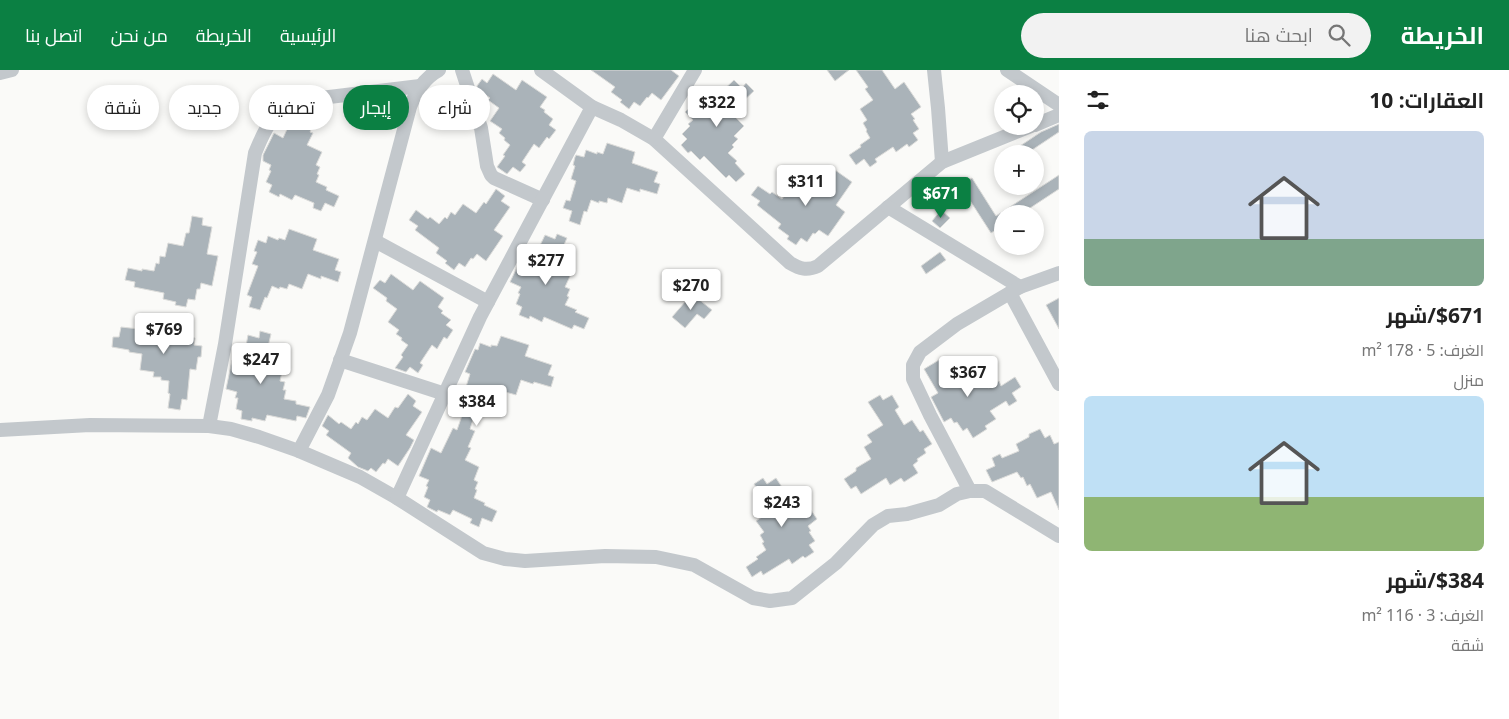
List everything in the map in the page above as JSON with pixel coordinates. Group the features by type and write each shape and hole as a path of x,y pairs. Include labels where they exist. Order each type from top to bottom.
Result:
{"street":[{"path":"0,72 12,70"},
{"path":"421,85 430,74 438,70"},
{"path":"462,70 481,128 487,166 491,175 543,200"},
{"path":"541,70 592,107 621,120 654,139 790,263 809,270 818,266 942,162 1009,135"},
{"path":"654,139 695,70"},
{"path":"934,70 942,162"},
{"path":"1007,70 1059,105"},
{"path":"209,426 225,344 255,154 264,130 274,116 284,107 296,101 419,86"},
{"path":"299,451 328,395 350,333 410,106 419,88"},
{"path":"397,498 488,302 592,107"},
{"path":"1044,121 1059,115"},
{"path":"888,207 1015,290 1059,384"},
{"path":"375,241 488,302"},
{"path":"970,490 913,379 913,366 920,352 957,324 1015,290 1059,273"},
{"path":"340,360 445,394"},
{"path":"0,430 90,425 209,426 240,431 299,451 360,477 397,498 483,553 505,559 525,561 605,556 656,557 694,565 753,598 770,601 792,598 836,563 873,525 888,516 908,514 939,505 957,494 970,490 986,491 1059,536"}],"building":[{"path":"591,70 671,70 679,76 661,100 652,93 640,106 634,102 629,109 620,102 622,100 611,92 615,87"},
{"path":"827,70 849,70 835,81"},
{"path":"856,70 882,70 895,89 904,82 921,107 911,114 919,129 913,133 918,140 909,147 907,144 896,152 893,147 875,159 877,162 870,167 864,159 856,165 849,155 870,138 863,123 867,120 860,109 873,100 865,89 868,87"},
{"path":"493,74 516,90 522,80 547,97 540,107 553,119 549,125 556,130 549,139 547,137 539,148 534,144 522,162 526,165 520,172 513,167 507,174 497,167 510,145 499,133 502,129 490,121 499,108 490,101 490,85 478,85 482,79 487,83"},
{"path":"734,80 742,88 746,83 754,91 741,103 743,105 733,115 744,126 734,136 738,139 728,153 737,161 735,163 745,174 736,182 729,175 726,178 704,156 700,160 691,151 688,153 681,145 687,139 682,134 693,120 685,112 706,91 714,99"},
{"path":"1059,124 1059,132 1040,145 1022,145 1036,135 1044,135 1044,131"},
{"path":"287,130 311,130 310,132 313,133 307,145 322,152 316,165 320,167 316,182 327,187 326,190 339,196 334,207 325,203 321,211 313,208 314,203 295,195 292,200 280,194 279,197 269,192 272,185 266,182 271,171 269,170 271,165 263,161 263,155 274,133 283,138"},
{"path":"607,143 635,152 632,163 658,172 654,182 660,184 657,194 640,189 640,192 627,188 622,203 608,198 607,203 591,200 587,212 584,211 580,225 569,221 572,211 563,208 566,200 570,201 576,181 571,179 575,166 573,165 575,157 576,155 584,157 586,150 603,154"},
{"path":"835,170 852,182 836,205 845,212 828,236 819,230 815,234 813,233 807,242 801,238 796,245 787,239 789,236 778,228 781,224 757,205 760,201 751,195 758,186 782,199 793,188 797,190 805,179 818,188 826,177 828,179"},
{"path":"1059,175 1059,189 1035,205 1013,205 1028,195 1044,195 1044,185"},
{"path":"972,178 994,213 994,231 991,233 960,185"},
{"path":"496,189 505,196 501,201 510,207 494,230 503,236 486,261 477,254 473,259 471,258 465,267 459,263 454,270 445,263 447,261 436,253 439,248 415,230 418,226 409,220 416,210 439,224 445,217 447,219 451,212 455,215 463,204 476,213 484,202 486,204"},
{"path":"941,210 950,218 940,228 932,221"},
{"path":"192,216 203,218 202,225 212,227 207,254 218,256 212,286 201,283 200,289 197,289 195,300 188,299 186,307 175,305 176,302 163,299 164,293 134,287 135,282 125,280 128,268 154,271 156,263 159,264 160,256 165,257 168,243 183,246 186,233 189,233"},
{"path":"289,229 317,239 313,250 339,259 335,270 341,272 338,282 308,274 302,289 289,284 287,289 280,287 279,289 272,286 260,310 249,307 252,297 247,295 258,266 252,264 257,252 254,251 258,240 266,243 268,236 278,240 279,238 285,240"},
{"path":"557,234 567,238 557,267 571,274 565,287 570,289 565,305 589,318 584,329 574,325 572,329 544,317 542,322 530,316 529,319 519,315 522,307 516,304 521,287 510,282 523,255 533,260 545,235 555,239"},
{"path":"940,252 946,260 926,274 921,266"},
{"path":"391,274 413,290 420,281 444,298 438,307 443,311 441,313 451,320 446,325 453,330 447,339 444,337 437,349 432,345 420,363 423,365 418,373 410,367 406,372 395,368 403,357 401,355 408,345 396,334 399,330 388,322 397,309 386,301 387,298 373,288 380,280 385,283"},
{"path":"692,294 712,310 704,319 697,314 685,328 672,317"},
{"path":"1059,298 1059,329 1046,305"},
{"path":"150,319 179,322 178,334 184,334 184,337 195,338 194,345 202,346 201,357 198,357 196,370 190,369 187,400 182,399 180,410 168,408 169,381 161,380 161,377 153,377 154,372 140,370 142,354 112,347 113,337 119,337 121,327 148,330"},
{"path":"260,331 271,334 267,351 270,351 268,364 283,367 280,381 285,382 283,390 286,390 284,399 296,401 296,404 310,407 306,418 297,416 296,421 267,415 265,421 252,418 252,421 241,419 242,411 236,409 238,398 235,398 237,392 226,389 232,360 243,362 248,335 259,338"},
{"path":"501,336 529,345 525,356 552,365 548,375 554,377 551,387 521,380 516,395 502,391 501,396 493,393 492,396 485,393 481,405 478,404 470,429 475,431 468,447 471,448 465,460 479,467 474,480 478,482 474,498 497,511 492,522 482,518 479,527 470,523 472,519 453,510 450,515 427,507 430,500 424,497 429,480 419,476 431,448 441,453 453,428 457,430 466,404 461,403 470,374 465,372 475,349 478,350 480,343 491,347 491,345 497,346"},
{"path":"939,360 944,368 947,366 956,380 972,370 982,386 985,384 988,388 999,381 1001,386 1015,377 1021,387 1012,393 1017,401 1009,406 1006,401 990,411 996,419 985,426 987,429 973,438 967,428 963,431 957,422 954,423 951,418 944,422 931,397 938,393 924,369"},
{"path":"408,394 416,401 413,406 422,412 406,435 414,440 398,466 388,459 376,472 371,468 368,471 358,467 348,458 351,453 326,435 329,431 322,426 328,415 339,424 341,422 351,429 356,422 358,424 362,417 367,420 375,409 388,418 395,407 398,408"},
{"path":"880,395 883,400 892,395 899,407 895,410 904,425 912,420 920,432 923,430 932,444 924,449 926,453 917,459 918,461 913,465 918,473 904,482 901,478 890,485 886,478 861,494 856,486 851,489 844,479 856,471 856,468 871,459 864,447 872,442 867,435 883,425 868,402"},
{"path":"1040,429 1045,438 1050,435 1054,444 1059,442 1059,510 1051,492 1037,498 1030,484 1027,486 1023,477 1021,478 1017,472 992,482 986,470 995,466 992,458 1000,454 1002,458 1019,451 1016,444 1029,437 1029,434"},
{"path":"763,478 767,484 776,478 791,501 800,494 817,519 808,526 811,531 809,532 815,541 809,545 814,552 805,558 803,556 792,564 789,559 763,575 761,571 752,577 746,567 758,559 756,557 766,550 760,535 764,532 756,521 769,512 762,500 764,499 754,484"}]}
